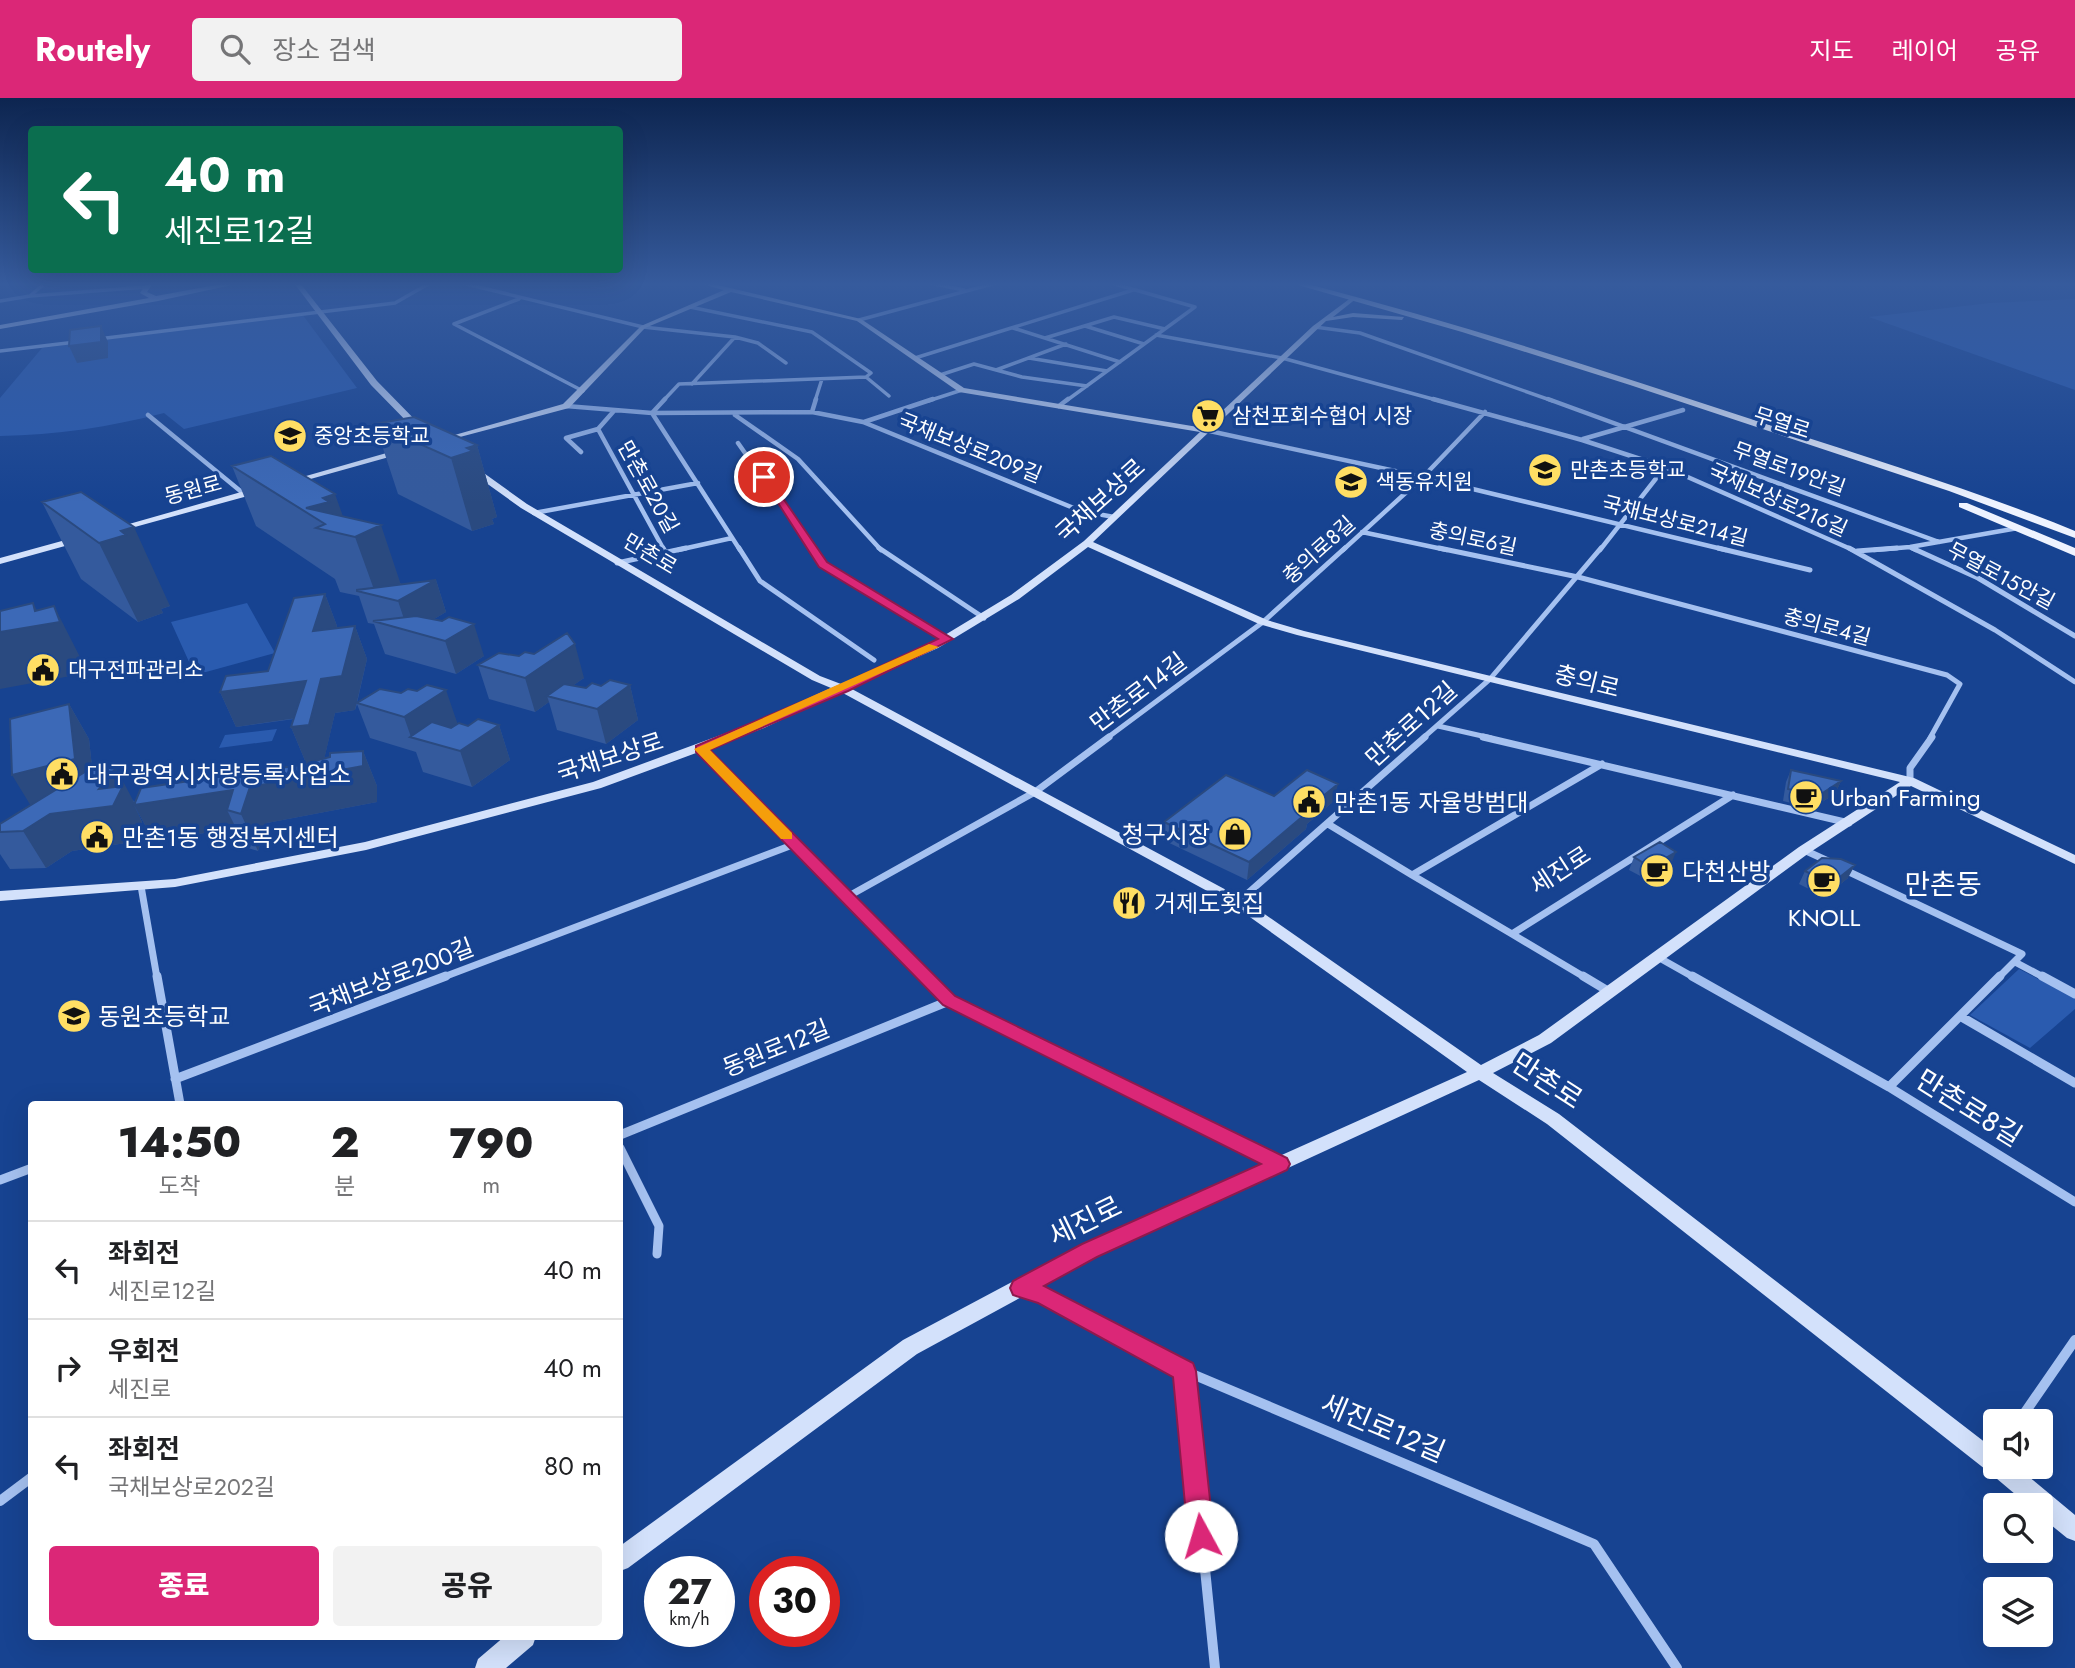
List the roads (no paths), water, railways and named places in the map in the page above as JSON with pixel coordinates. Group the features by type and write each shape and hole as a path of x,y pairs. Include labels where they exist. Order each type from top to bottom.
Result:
{"main road":[{"name":"만촌로","path":"353,356 374,383 435,441 534,513 816,678 843,689 1238,902 1480,1073 1553,1119 1983,1453"},
{"path":"435,441 566,407 616,356"},
{"path":"912,356 962,390 1205,430"},
{"name":"무열로","path":"1519,356 1941,497"},
{"name":"무열로","path":"1551,356 1928,480 2075,535"},
{"name":"국채보상로","path":"0,896 141,886 225,875 431,830 597,786 701,749 843,689 947,639 984,618 1087,543 1282,358"},
{"path":"283,483 413,447"},
{"name":"동원로","path":"103,532 270,486"},
{"path":"1952,501 2075,552"},
{"path":"0,561 90,536"},
{"name":"충의로","path":"1087,543 1263,622 1910,781 2075,860"},
{"name":"세진로","path":"623,1558 910,1348 1090,1250 1480,1073 1545,1039 1804,850 1850,823 1910,781"},
{"name":"만촌로","path":"2015,1479 2075,1530"},
{"path":"487,1668 519,1640"}],"street":[{"path":"516,356 583,391"},
{"path":"692,384 717,356"},
{"path":"777,356 786,363"},
{"path":"847,356 871,373 866,377 679,384 652,413 760,581 874,660"},
{"path":"915,358 921,356"},
{"path":"995,370 1034,356"},
{"path":"1103,356 1120,362"},
{"path":"1059,406 1128,356"},
{"path":"1273,356 1282,358"},
{"name":"무열로19안길","path":"1426,356 1939,542"},
{"path":"1029,358 1107,371"},
{"name":"국채보상로216길","path":"1282,358 1485,412 1665,467 1856,551 1995,630 2075,682"},
{"path":"940,375 974,364 1087,386"},
{"path":"866,377 889,396"},
{"path":"812,411 822,379"},
{"path":"863,422 962,390"},
{"name":"국채보상로209길","path":"566,407 652,413 812,411 863,422 1081,511 1114,517"},
{"path":"1582,440 1683,410"},
{"name":"만촌로20길","path":"581,452 566,438 598,429 613,412"},
{"name":"충의로8길","path":"1263,622 1423,477 1485,412"},
{"path":"734,414 799,459 882,551 984,618"},
{"path":"148,415 244,494"},
{"name":"만촌로20길","path":"598,429 666,553 617,563"},
{"name":"국채보상로214길","path":"1205,430 1423,477 1810,570"},
{"path":"738,443 823,564 947,639"},
{"path":"1490,679 1622,524 1665,467"},
{"path":"534,513 698,483"},
{"path":"1856,551 1910,547 2021,528"},
{"name":"충의로6길","path":"1362,532 1578,577"},
{"path":"666,553 732,538"},
{"name":"무열로15안길","path":"1910,547 1978,578 2075,636"},
{"name":"충의로4길","path":"1578,577 1947,675 1960,684 1943,720 1910,768 1910,781"},
{"name":"만촌로14길","path":"1035,792 1263,622"},
{"name":"만촌로12길","path":"1238,902 1490,679"},
{"path":"1438,726 1850,823"},
{"path":"701,749 949,1001 1280,1164"},
{"path":"1412,875 1603,764"},
{"path":"847,897 1035,792"},
{"name":"세진로","path":"1512,934 1733,795"},
{"path":"1328,824 1608,991"},
{"name":"국채보상로200길","path":"175,1079 795,844"},
{"name":"만촌로8길","path":"1804,850 2022,954 1889,1087 2075,1202"},
{"path":"141,886 179,1101"},
{"path":"1656,956 1889,1087"},
{"path":"2015,962 2075,994"},
{"name":"동원로12길","path":"623,1134 949,1001"},
{"path":"1960,1016 2075,1083"},
{"path":"623,1154 659,1226 657,1254"},
{"path":"0,1180 28,1170"},
{"name":"세진로12길","path":"1021,1288 1045,1296 1185,1371 1594,1544 1677,1668"},
{"path":"2027,1409 2075,1340"},
{"path":"1185,1371 1215,1668"},
{"path":"0,1501 28,1480"}],"place":[{"name":"삼천포회수협어 시장","path":"1208,416"},
{"name":"중앙초등학교","path":"290,436"},
{"name":"만촌초등학교","path":"1545,470"},
{"name":"색동유치원","path":"1351,482"},
{"name":"대구전파관리소","path":"43,670"},
{"name":"대구광역시차량등록사업소","path":"62,774"},
{"name":"Urban Farming","path":"1806,797"},
{"name":"만촌1동 자율방범대","path":"1309,802"},
{"name":"청구시장","path":"1235,834"},
{"name":"만촌1동 행정복지센터","path":"97,837"},
{"name":"다천산방","path":"1657,871"},
{"name":"KNOLL","path":"1824,881"},
{"name":"거제도횟집","path":"1129,903"},
{"name":"동원초등학교","path":"74,1016"}],"district":[{"name":"만촌동","path":"1943,884"}]}
